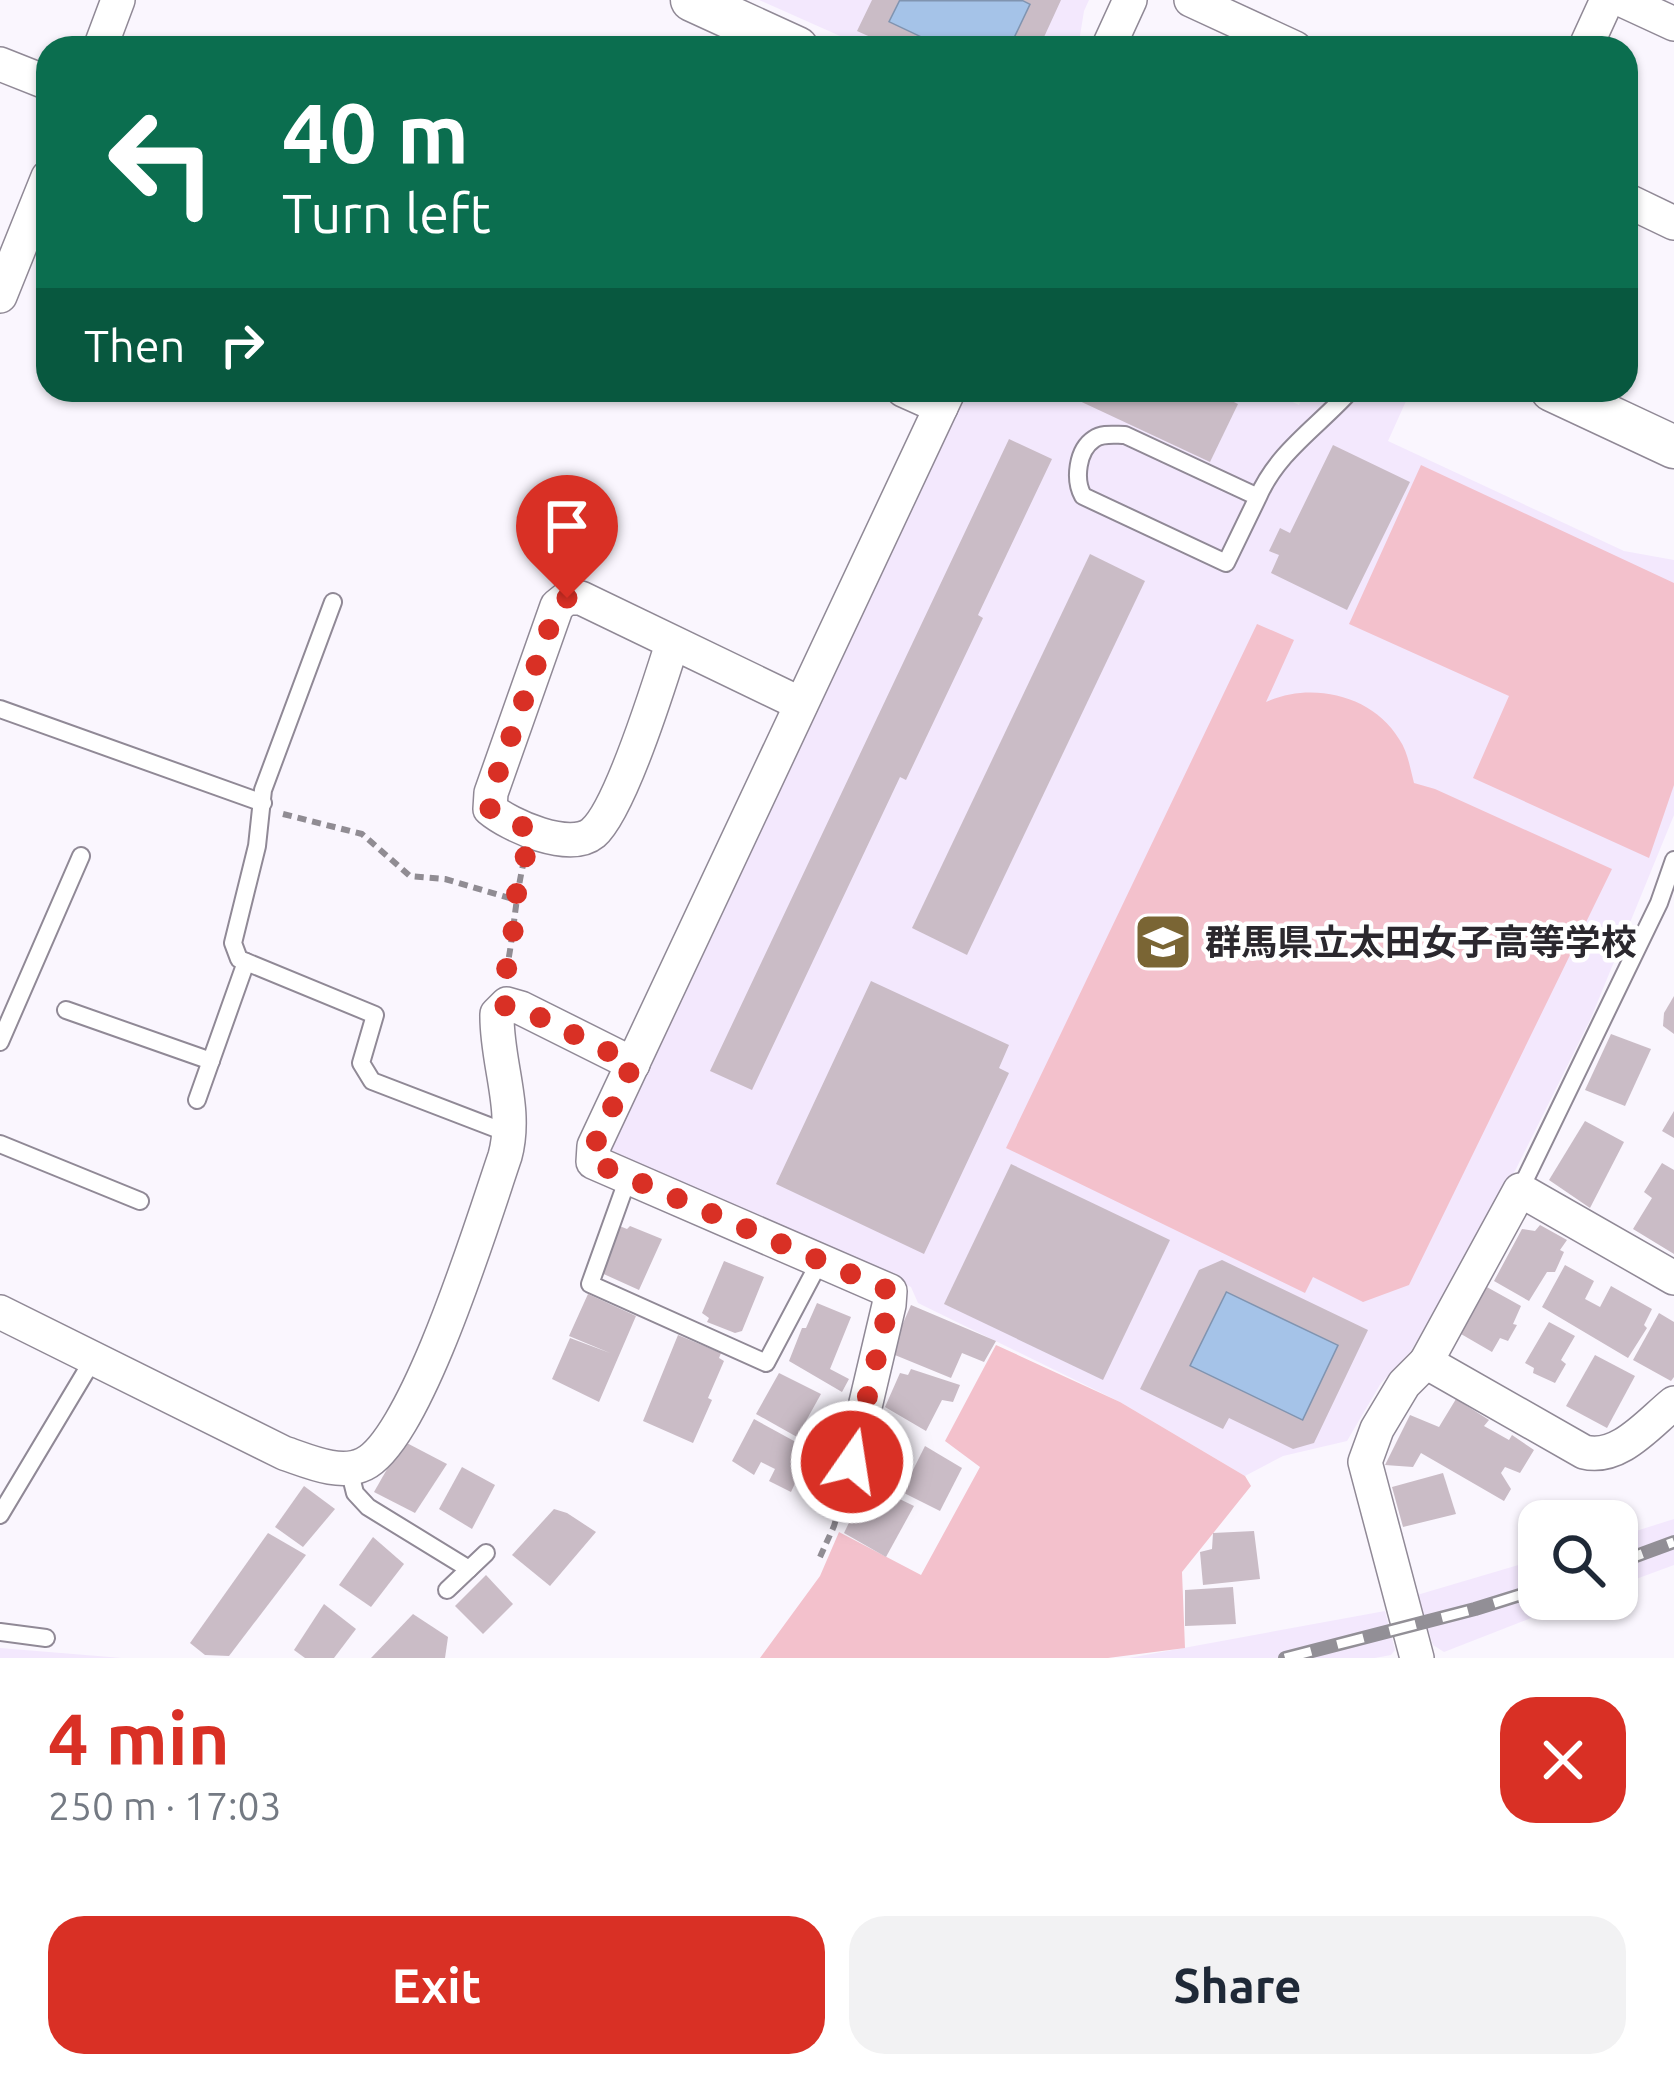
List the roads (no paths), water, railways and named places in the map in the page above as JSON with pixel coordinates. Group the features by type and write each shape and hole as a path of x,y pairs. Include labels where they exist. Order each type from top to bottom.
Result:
{"street":[{"path":"104,36 118,0"},
{"path":"692,0 771,36"},
{"path":"1114,36 1130,0"},
{"path":"1191,0 1269,36"},
{"path":"1590,36 1607,0"},
{"path":"1622,0 1674,23"},
{"path":"0,64 36,78"},
{"path":"1638,206 1674,223"},
{"path":"0,296 36,207"},
{"path":"852,1462 890,1291 593,1162 594,1146 943,402"},
{"path":"1578,402 1674,447"},
{"path":"672,644 618,795 592,834 575,841 559,840 502,819 490,809 491,793 557,606 567,598 581,598 801,704"},
{"path":"0,1312 284,1453 349,1469 368,1462 395,1431 442,1338 511,1135 497,1014 505,1006 521,1008 633,1064"},
{"path":"1417,1658 1366,1462 1377,1429 1404,1384 1426,1362 1520,1190 1674,1279"},
{"path":"1426,1362 1597,1455 1614,1451 1674,1403"}],"lane":[{"path":"1258,496 1125,435 1097,436 1088,443 1076,484 1083,496 1226,563 1284,455 1339,402"},
{"path":"332,602 263,790 256,846 233,943 246,962 375,1015 361,1064 372,1081 511,1135"},
{"path":"0,709 262,806"},
{"path":"0,1042 81,856"},
{"path":"1520,1190 1659,903 1674,860"},
{"path":"196,1100 246,962"},
{"path":"66,1010 211,1061"},
{"path":"0,1144 140,1201"},
{"path":"628,1178 590,1284 766,1363 820,1261"},
{"path":"0,1515 94,1358"},
{"path":"349,1469 355,1493 368,1507 469,1569"},
{"path":"447,1590 486,1553"},
{"path":"0,1632 46,1638"}],"water":[{"path":"899,0 1023,0 1031,4 1016,36 918,36 888,22"},
{"path":"1226,1291 1339,1345 1303,1421 1189,1366"}],"railway":[{"path":"1638,1555 1674,1542"},
{"path":"1285,1658 1518,1596"}],"place":[{"name":"群馬県立太田女子高等学校","path":"1163,942"}]}
